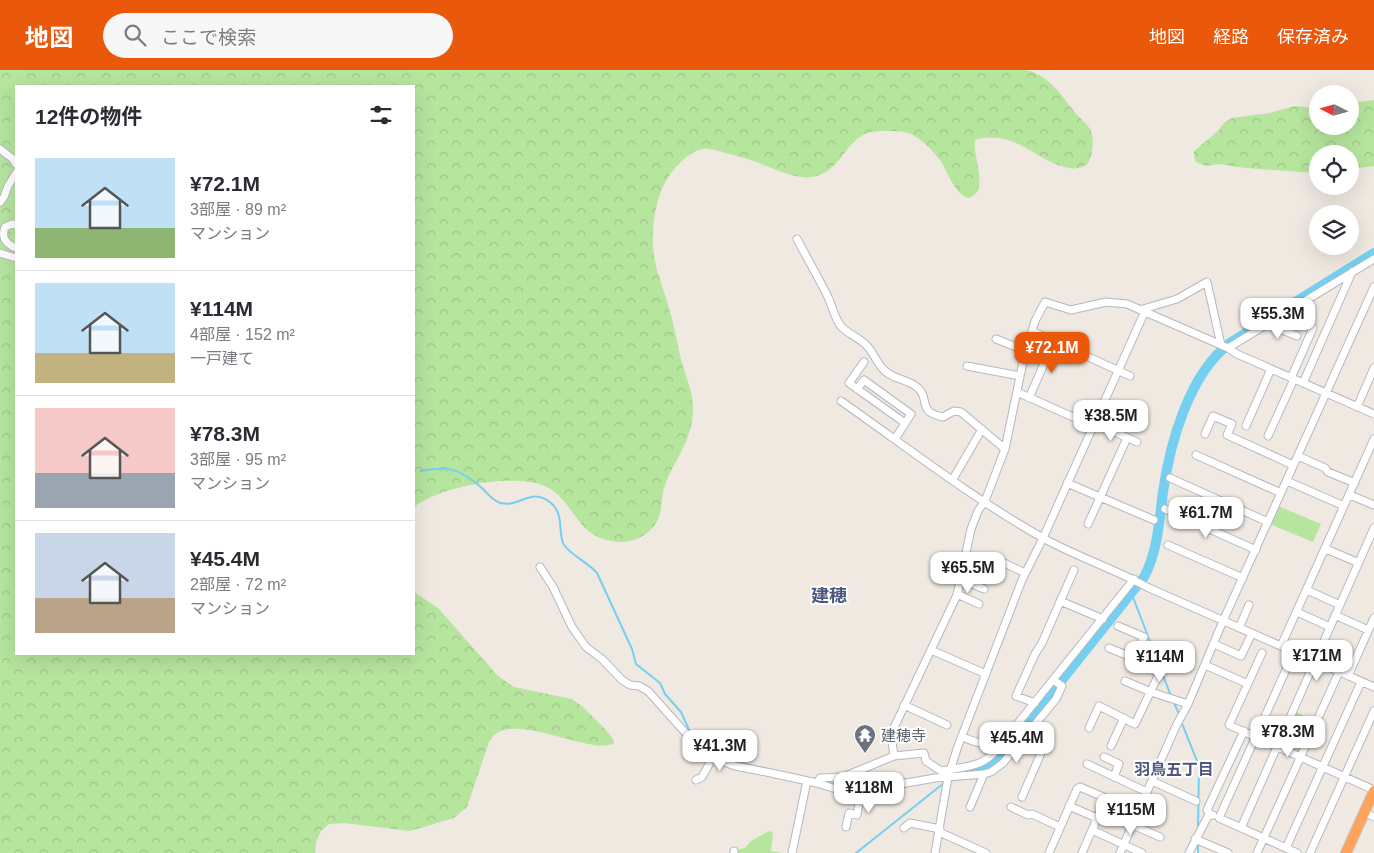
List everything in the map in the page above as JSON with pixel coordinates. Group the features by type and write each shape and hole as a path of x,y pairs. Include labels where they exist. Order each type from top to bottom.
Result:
{"highway":[{"path":"1346,853 1369,814 1374,790"}],"street":[{"path":"0,149 15,162"},
{"path":"0,202 15,175"},
{"path":"15,225 5,227 3,233 8,245 15,248"},
{"path":"797,239 841,326 866,345 883,369 896,378 911,382 921,390 928,411 943,417 954,412 961,412 1004,449"},
{"path":"0,253 15,258"},
{"path":"1224,347 1268,324 1374,259"},
{"path":"1302,383 1352,272"},
{"path":"1142,309 1177,298 1207,282 1224,347"},
{"path":"1120,853 1326,393 1371,300 1374,287"},
{"path":"894,756 891,734 957,594 974,519 985,501 1004,449 1026,351 1038,314 1045,302 1071,310 1106,302 1127,304 1142,309 1292,379 1374,414"},
{"path":"935,853 948,777 1015,594 1043,538 1094,425 1142,309"},
{"path":"1268,324 1296,336"},
{"path":"1268,436 1312,328"},
{"path":"1032,331 1130,376"},
{"path":"996,339 1026,351"},
{"path":"1029,398 1054,341"},
{"path":"864,362 848,383 905,423"},
{"path":"967,366 1020,376"},
{"path":"1356,407 1374,368"},
{"path":"1246,426 1271,369"},
{"path":"857,389 864,380 911,414 894,438"},
{"path":"1017,392 1136,442"},
{"path":"841,402 952,479 1043,538 1134,579 1141,584 1374,687"},
{"path":"1205,434 1214,416 1232,424 1227,435 1294,465"},
{"path":"952,479 982,429"},
{"path":"1088,524 1127,438"},
{"path":"1281,646 1374,438"},
{"path":"1196,455 1281,493"},
{"path":"1298,456 1326,468 1328,472 1355,483"},
{"path":"1170,478 1268,522"},
{"path":"1287,481 1344,506"},
{"path":"1068,483 1154,520"},
{"path":"1350,495 1374,505"},
{"path":"1164,509 1256,550"},
{"path":"1241,828 1374,528"},
{"path":"1168,545 1243,578"},
{"path":"1326,548 1358,564"},
{"path":"965,554 982,562"},
{"path":"998,560 1025,572"},
{"path":"540,567 553,586 572,627 586,647 602,659 622,680 648,691 699,748 713,757 735,766 817,783 836,789 855,792 991,772 1003,764 1056,699 1062,686 1053,680"},
{"path":"1035,703 1016,696 1074,570"},
{"path":"961,579 984,589"},
{"path":"817,783 820,778 843,777 894,756 924,753 926,761 941,770 979,764 987,760 1134,579"},
{"path":"1307,590 1340,606"},
{"path":"957,594 979,604"},
{"path":"1060,601 1102,619"},
{"path":"1239,628 1249,605"},
{"path":"1297,612 1330,627"},
{"path":"1335,615 1368,630"},
{"path":"1348,676 1374,618"},
{"path":"1118,626 1144,637 1133,658"},
{"path":"1214,644 1241,656 1252,633"},
{"path":"1089,728 1099,706 1135,724 1160,674 1156,667 1109,648"},
{"path":"931,650 986,674"},
{"path":"1262,652 1230,725 1374,790"},
{"path":"1219,818 1294,652"},
{"path":"1204,665 1248,684"},
{"path":"1257,853 1339,672"},
{"path":"1125,680 1150,692 1188,704"},
{"path":"1286,848 1362,682"},
{"path":"904,705 946,725"},
{"path":"1310,853 1374,710"},
{"path":"1111,746 1124,718"},
{"path":"1022,797 1048,737 1031,729"},
{"path":"1244,731 1207,810 1211,815 1296,853"},
{"path":"962,737 996,745 1002,743"},
{"path":"696,780 702,777 713,757"},
{"path":"1104,757 1119,764 1114,777"},
{"path":"1087,764 1147,792"},
{"path":"970,807 984,774"},
{"path":"792,853 807,781"},
{"path":"1152,781 1196,801"},
{"path":"1049,853 1069,806 1077,789 1080,787 1138,812"},
{"path":"846,827 849,814 857,815 861,791"},
{"path":"1082,853 1106,798"},
{"path":"1069,806 1097,818"},
{"path":"1011,807 1060,827"},
{"path":"1110,815 1160,837"},
{"path":"1189,853 1208,816 1211,815"},
{"path":"904,828 910,823 939,831 986,853"},
{"path":"1092,830 1142,853"},
{"path":"1195,839 1228,853"}],"green space":[{"path":"0,70 1027,70 1043,77 1049,82 1092,132 1090,158 1086,165 1078,168 1069,168 1050,162 1023,146 1006,139 985,138 975,140 979,185 973,196 968,197 958,191 940,160 930,148 917,137 903,132 878,131 865,134 852,144 830,169 812,177 790,175 748,159 712,149 693,152 687,157 671,173 661,192 655,213 653,245 657,270 672,318 691,394 693,418 684,447 665,485 661,511 657,521 647,533 639,538 622,542 603,539 587,530 559,496 547,487 533,483 498,481 459,487 426,499 415,506 415,85 15,85 15,655 415,655 415,593 438,608 498,676 514,687 572,699 606,730 614,743 605,746 591,745 524,729 509,729 497,733 489,742 467,807 454,818 410,831 344,823 329,824 321,831 316,842 315,853 0,853"},
{"path":"1374,100 1374,166 1359,168 1359,145 1309,145 1309,172 1245,168 1219,164 1206,166 1196,162 1194,157 1194,151 1232,118 1269,113 1295,106 1309,107 1309,135 1359,135 1359,102"},
{"path":"1278,506 1321,524 1313,542 1270,524"},
{"path":"1296,712 1313,720 1299,752 1281,745"},
{"path":"769,831 773,833 771,851 782,853 736,853 735,850 745,848 751,841"}],"waterway":[{"path":"956,773 980,767 1002,755 1144,577 1155,546 1166,473 1176,431 1203,372 1230,343 1374,253"},
{"path":"420,471 433,469 456,471 471,479 493,499 501,503 514,503 531,497 544,498 551,503 558,512 565,547 597,573 632,649 636,664 660,683 665,694 681,712 690,732 705,748"},
{"path":"1131,592 1171,696"},
{"path":"1174,703 1179,714"},
{"path":"1181,721 1199,766 1198,828"},
{"path":"727,760 773,770"},
{"path":"827,782 839,786 864,787"},
{"path":"856,853 944,783"},
{"path":"1198,843 1198,853"}],"place":[{"name":"建穂寺","path":"865,754"}],"district":[{"name":"建穂","path":"829,596"},
{"name":"羽鳥五丁目","path":"1174,769"}]}
